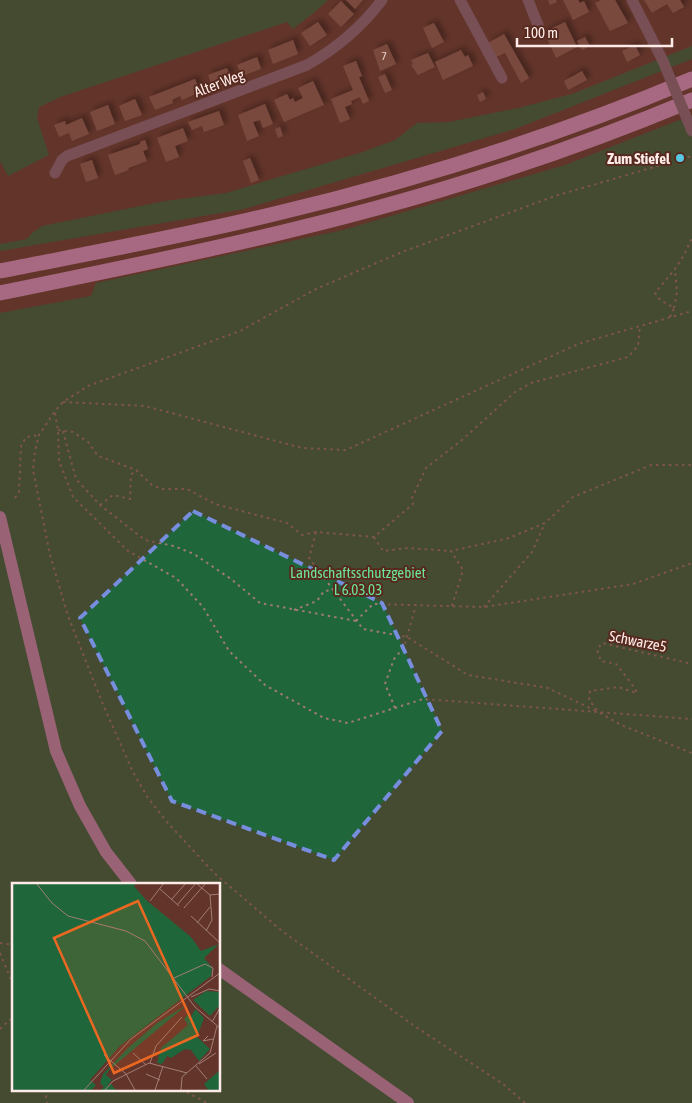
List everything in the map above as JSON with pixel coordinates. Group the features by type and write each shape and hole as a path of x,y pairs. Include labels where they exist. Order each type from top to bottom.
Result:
{"highway":[{"path":"0,271 274,214 376,188 576,126 692,79"},
{"path":"0,293 277,233 377,208 556,153 628,127 692,100"}],"main road":[{"path":"0,517 56,751 80,806 106,852 130,883"},
{"path":"220,970 408,1103"}],"street":[{"name":"Alter Weg","path":"55,172 66,156 307,65 343,42 359,28 382,0"},
{"path":"460,0 502,78"},
{"path":"528,0 540,30"},
{"path":"632,0 663,61 692,132"}],"path":[{"path":"525,1103 503,1084 416,1027 282,932 214,873 166,822 148,798 133,772 104,707 68,616 50,555 33,470 35,451 39,435 55,411 63,402 88,386 240,331 316,289 402,252 555,196 692,156"},
{"path":"674,308 660,300 654,293 675,269 692,238"},
{"path":"670,317 677,292 675,269"},
{"path":"63,402 145,406 302,448 346,450 578,344 692,311"},
{"path":"58,430 73,432 88,442 98,456 136,470 152,486 162,489 187,489 215,504 287,523 302,535 316,532 374,537 413,504 412,498 426,468 462,440 515,392 531,383 628,357 638,346 640,326"},
{"path":"55,411 59,461 73,498 128,551 176,578 203,607 229,651 264,686 324,718 348,723 423,699 692,719"},
{"path":"63,431 76,479 100,505 144,540 174,546 194,554 231,579 260,603 356,621"},
{"path":"15,498 18,492 21,446 26,437 39,435"},
{"path":"374,537 383,551 408,548 451,551 509,538 545,523 573,497 651,465 692,465"},
{"path":"100,505 113,495 130,499 131,475 136,470"},
{"path":"484,607 532,552 545,523"},
{"path":"316,532 309,558 363,629 408,637 468,675 548,688 598,711 622,726 692,753"},
{"path":"451,551 463,570 452,606"},
{"path":"356,621 373,604 484,607 634,584 692,563"},
{"path":"294,610 317,601 324,591 333,590"},
{"path":"395,708 385,684 394,659 404,647 408,637 416,605"},
{"name":"Schwarze5","path":"598,711 589,700 590,691 618,687 637,693 637,690 626,679 616,664 601,661 597,650 602,643 692,664"},
{"path":"0,953 12,982"},
{"path":"0,1029 12,1018"},
{"path":"45,1090 47,1103"},
{"path":"183,1090 207,1103"}],"highlighted area":[{"path":"193,511 382,603 442,731 334,860 172,801 80,618"}],"green space":[{"path":"0,0 328,0 293,29 287,22 63,96 39,107 37,118 49,155 8,176 0,161"},
{"path":"692,46 692,59 515,129 244,209 0,251 0,244 27,239 42,226 165,201 226,193 363,152 395,140 417,123 449,122 518,108 572,94"},
{"name":"Landschaftsschutzgebiet L 6.03.03","path":"692,115 692,1103 0,1103 0,313 91,296 96,283 343,230 565,165"}],"building":[{"path":"346,0 363,0 355,9"},
{"path":"548,0 556,0 557,2 550,5"},
{"path":"563,0 578,0 580,3 584,1 589,12 573,20"},
{"path":"601,0 615,0 628,23 610,31 595,3"},
{"path":"644,0 680,0 684,7 673,13 667,4 652,13"},
{"path":"341,1 354,14 341,27 328,14"},
{"path":"318,22 327,35 310,46 301,33"},
{"path":"565,22 577,47 556,58 544,32"},
{"path":"434,23 444,42 432,48 423,28"},
{"path":"504,34 529,78 521,83 505,53 496,57 488,43"},
{"path":"585,37 590,46 582,50 577,41"},
{"path":"293,40 298,54 273,64 268,50"},
{"path":"387,44 396,64 380,71 373,50"},
{"path":"635,45 640,55 627,62 622,51"},
{"path":"461,50 465,57 468,55 473,66 443,80 435,62"},
{"path":"428,53 435,67 418,75 411,65 413,64 411,60"},
{"path":"257,57 261,69 242,76 237,65"},
{"path":"356,61 362,76 359,77 369,101 363,104 360,97 351,101 352,104 345,107 350,119 340,123 331,99 353,90 343,66"},
{"path":"227,68 232,81 213,88 208,75"},
{"path":"582,71 587,80 568,90 564,81"},
{"path":"385,74 392,90 385,93 378,77"},
{"path":"195,79 200,92 182,100 180,96 172,100 173,103 155,110 149,97"},
{"path":"313,81 324,105 284,122 274,100 287,94 290,100 293,98 295,102 303,98 298,88"},
{"path":"483,92 486,99 480,102 477,95"},
{"path":"135,99 142,115 125,121 119,106"},
{"path":"265,104 273,124 263,128 260,120 253,122 259,136 247,141 238,115"},
{"path":"108,105 115,124 97,131 90,112"},
{"path":"219,111 224,125 204,132 202,126 192,130 188,122"},
{"path":"82,118 89,134 72,141 69,133 59,137 54,125 65,121 66,125"},
{"path":"280,127 283,136 278,138 275,129"},
{"path":"183,128 188,141 175,146 179,157 166,162 157,138"},
{"path":"145,140 148,149 143,151 147,161 115,175 108,155 140,144 140,142"},
{"path":"250,158 259,180 251,183 243,161"},
{"path":"92,160 98,178 86,182 80,164"}],"place":[{"name":"Zum Stiefel","path":"680,158"}]}
